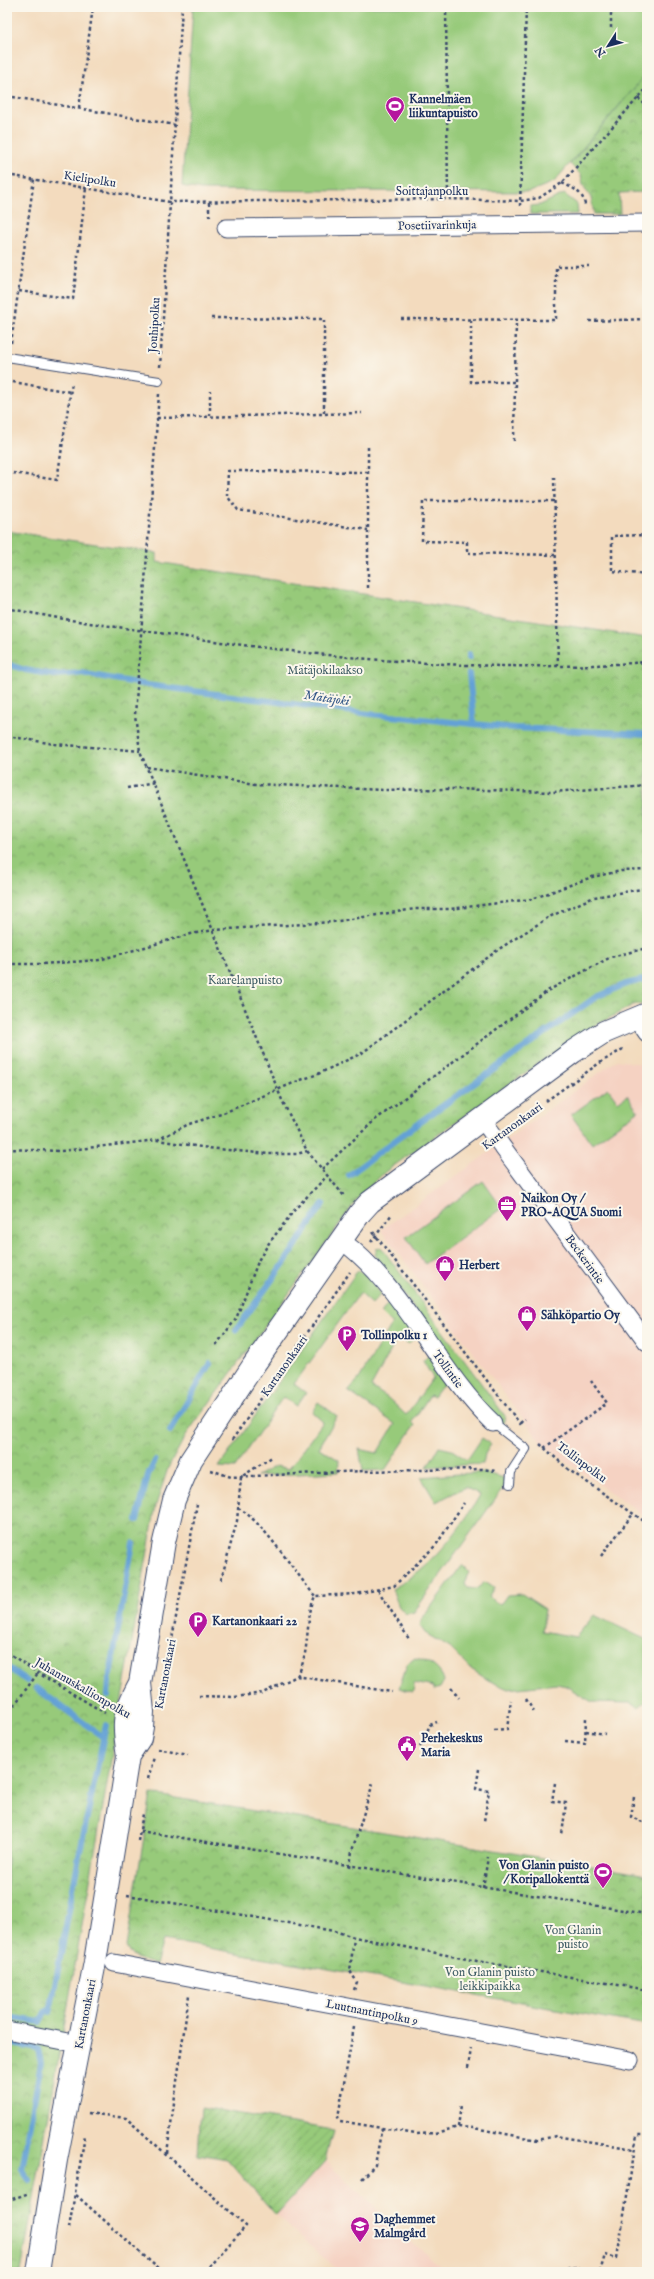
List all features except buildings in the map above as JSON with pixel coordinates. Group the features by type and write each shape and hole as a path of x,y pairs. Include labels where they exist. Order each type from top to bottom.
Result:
{"street":[{"name":"Posetiivarinkuja","path":"226,228 647,223"},
{"name":"Kartanonkaari","path":"128,1756 140,1738 142,1727 143,1712 140,1683 164,1542 174,1500 191,1460 253,1366 342,1241 360,1213 370,1202 481,1118 572,1052 604,1032 643,1021"},
{"name":"Beckerintie","path":"481,1118 647,1342"},
{"name":"Tollintie","path":"342,1241 361,1256 391,1291 473,1403 494,1423"},
{"name":"Kartanonkaari","path":"38,2272 56,2160 79,2044 104,1962 128,1756 123,1724 127,1709 140,1683"},
{"name":"Luutnantinpolku 9","path":"104,1962 630,2060"},
{"path":"7,2030 79,2044"}],"lane":[{"path":"8,358 160,381"},
{"path":"494,1423 526,1449 511,1472 510,1484"}],"path":[{"path":"79,108 93,7"},
{"name":"Jouhipolku","path":"182,7 160,381 140,630 135,715 140,751 155,784 278,1090 308,1151 326,1176 296,1208 269,1243 259,1259 236,1319 216,1345"},
{"path":"446,7 448,199"},
{"path":"520,224 526,7"},
{"path":"611,7 611,28"},
{"name":"Soittajanpolku","path":"170,202 448,199 520,201 539,198 562,183 647,88"},
{"path":"7,96 175,125"},
{"path":"638,98 647,106"},
{"name":"Kielipolku","path":"7,175 170,202"},
{"path":"8,358 19,291 34,179"},
{"path":"562,183 577,190 584,200 587,224"},
{"path":"19,291 73,299 86,188"},
{"path":"402,319 556,320 556,266 589,266"},
{"path":"211,318 324,319 324,413"},
{"path":"589,320 647,319"},
{"path":"471,320 471,382 515,382"},
{"path":"514,441 516,320"},
{"path":"7,472 57,480 74,369"},
{"path":"7,381 70,392"},
{"path":"210,391 210,416"},
{"path":"157,418 362,413"},
{"path":"368,447 368,589"},
{"path":"368,472 228,471 227,496 238,510 368,530"},
{"path":"554,477 558,667"},
{"path":"554,501 423,501 422,541 467,542 467,553 555,555"},
{"path":"647,535 612,536 612,571 647,575"},
{"path":"7,608 277,651 442,664 558,667 647,662"},
{"path":"7,736 55,744 140,751"},
{"path":"148,767 256,784 383,790 451,789 552,792 647,785"},
{"path":"127,788 155,784"},
{"path":"7,964 43,964 99,960 191,934 214,930 332,922 415,909 450,909 532,899 592,877 621,872 647,870"},
{"path":"157,1140 189,1124 221,1114 318,1074 362,1053 499,949 549,917 594,897 647,888"},
{"path":"322,1169 375,1120 445,1066 549,990 611,957 647,948"},
{"name":"Kartanonkaari","path":"540,1106 598,1064 628,1046"},
{"path":"7,1150 61,1151 157,1140 208,1148 268,1154 297,1154 308,1151"},
{"name":"Kartanonkaari","path":"231,1443 375,1235 398,1209"},
{"name":"Tollintie","path":"375,1235 520,1423"},
{"path":"544,1448 607,1403 591,1381"},
{"path":"525,1419 520,1423 525,1429"},
{"name":"Tollinpolku","path":"539,1443 569,1470 647,1523"},
{"path":"241,1477 272,1457"},
{"path":"208,1477 214,1466"},
{"path":"211,1470 231,1477 404,1470 482,1469 511,1472"},
{"path":"221,1580 237,1521 241,1477"},
{"name":"Kartanonkaari","path":"166,1667 199,1497"},
{"path":"315,1596 356,1594 394,1586 436,1545 464,1503"},
{"path":"238,1508 247,1513 258,1524 315,1596"},
{"path":"601,1556 633,1514"},
{"path":"378,1590 409,1639"},
{"path":"198,1696 234,1697 263,1693 297,1676 302,1668 308,1617 315,1596"},
{"name":"Juhannuskallionpolku","path":"7,1652 38,1673 123,1724"},
{"path":"7,1715 38,1673"},
{"path":"297,1676 392,1692"},
{"path":"451,1688 459,1698"},
{"path":"526,1699 534,1712"},
{"path":"494,1730 507,1729 511,1700"},
{"path":"565,1741 585,1743 586,1718"},
{"path":"420,1747 430,1725 437,1722"},
{"path":"586,1731 605,1734"},
{"path":"147,1783 154,1761 154,1747 188,1754"},
{"path":"479,1769 476,1789 489,1791 484,1820"},
{"path":"350,1867 352,1851 373,1783"},
{"path":"555,1783 552,1801 566,1803 562,1836"},
{"path":"634,1797 631,1816 647,1824"},
{"path":"143,1810 140,1831 350,1867 647,1914"},
{"path":"483,1888 488,1857"},
{"path":"127,1896 334,1931 354,1937 647,1990"},
{"path":"354,1937 350,1971 357,1982 351,2008 338,2117 340,2121 416,2134 434,2133 458,2127 538,2140 556,2136 634,2149"},
{"path":"167,2153 189,1990"},
{"path":"458,2127 461,2105"},
{"path":"87,2120 90,2106"},
{"path":"88,2113 126,2118 167,2153 246,2226 204,2272"},
{"path":"68,2233 86,2128"},
{"path":"362,2179 375,2165 382,2128"},
{"path":"562,2272 569,2267 599,2272 605,2255 617,2258 637,2135 645,2135"},
{"path":"75,2194 162,2272"}],"shaded area":[{"path":"617,1060 647,1065 647,1518 543,1445 381,1230"},
{"name":"Daghemmet Malmgård","path":"325,2161 444,2272 339,2272 276,2215"}],"green space":[{"name":"Kannelmäen liikuntapuisto","path":"193,7 647,7 647,73 554,182 529,192 201,190 182,186"},
{"path":"647,73 647,192 619,193 620,214 594,214 591,198 583,185 581,175 570,164"},
{"path":"564,194 577,204 578,214 530,214 530,206 540,205"},
{"name":"Kaarelanpuisto","path":"7,531 157,553 157,562 647,638 647,1002 633,1005 580,1034 385,1172 359,1197 186,1435 168,1468 156,1505 21,2272 7,2272"},
{"path":"608,1088 618,1102 627,1095 638,1111 592,1144 571,1115"},
{"path":"483,1181 502,1208 425,1264 406,1237"},
{"path":"381,1247 505,1416 503,1424 500,1425 495,1420 375,1255 377,1248"},
{"path":"358,1270 366,1275 381,1294 372,1304 360,1293 294,1384 306,1393 296,1406 283,1397 235,1468 219,1467"},
{"path":"390,1301 416,1337 409,1344 398,1337 371,1387 388,1398 406,1415 433,1378 423,1361 430,1354 448,1378 434,1397 430,1395 412,1422 415,1425 385,1470 363,1471 359,1449 377,1453 395,1424 348,1391 359,1379 392,1324 381,1313"},
{"path":"318,1402 337,1416 319,1448 339,1460 338,1472 257,1476 276,1466 289,1469 323,1422 312,1412"},
{"path":"482,1438 491,1444 485,1454 483,1464 427,1467 439,1447 452,1450 467,1460"},
{"path":"484,1472 504,1478 505,1485 414,1612 406,1614 399,1607 392,1589 406,1581 431,1560 453,1536 480,1495 466,1487 436,1502 421,1477"},
{"path":"462,1565 469,1572 464,1583 468,1588 476,1589 485,1582 494,1588 489,1597 500,1605 507,1595 522,1594 545,1609 542,1631 576,1637 594,1615 647,1640 647,1701 639,1708 631,1703 592,1702 566,1686 557,1684 508,1689 488,1680 471,1669 450,1648 425,1633 420,1626 422,1619"},
{"path":"415,1658 424,1660 433,1665 440,1672 444,1681 440,1688 434,1690 434,1687 414,1683 413,1692 399,1688 407,1664"},
{"name":"Von Glanin puisto","path":"151,1794 647,1875 647,2025 163,1940 156,1965 133,1957 126,1947"},
{"path":"201,2107 333,2130 325,2161 276,2215 227,2159 198,2154"}],"waterway":[{"name":"Mätäjoki","path":"7,664 25,670 54,675 81,673 147,685 370,714 515,728 647,734"},
{"path":"469,674 474,724"},
{"path":"349,1175 417,1124 596,997 626,984 647,979"},
{"path":"236,1330 285,1262 323,1204"},
{"path":"170,1431 210,1363"},
{"path":"137,1520 148,1475 155,1461"},
{"path":"108,1696 109,1681 133,1543"},
{"path":"7,1667 27,1681"},
{"path":"36,1688 103,1737"},
{"path":"50,2012 79,1856 106,1725"},
{"path":"7,2017 40,2022 45,2012 51,2009"},
{"path":"7,2043 38,2049 41,2063 22,2169 30,2180"}],"place":[{"name":"Kannelmäen liikuntapuisto","path":"395,123"},
{"name":"Naikon Oy / PRO-AQUA Suomi","path":"507,1222"},
{"name":"Herbert","path":"445,1282"},
{"name":"Sähköpartio Oy","path":"527,1332"},
{"name":"Tollinpolku 1","path":"347,1352"},
{"name":"Kartanonkaari 22","path":"198,1638"},
{"name":"Perhekeskus Maria","path":"407,1762"},
{"name":"Von Glanin puisto / Koripallokenttä","path":"603,1889"},
{"name":"Daghemmet Malmgård","path":"360,2243"}],"park label":[{"name":"Mätäjokilaakso","path":"325,670"},
{"name":"Von Glanin puisto leikkipaikka","path":"490,1979"}]}
